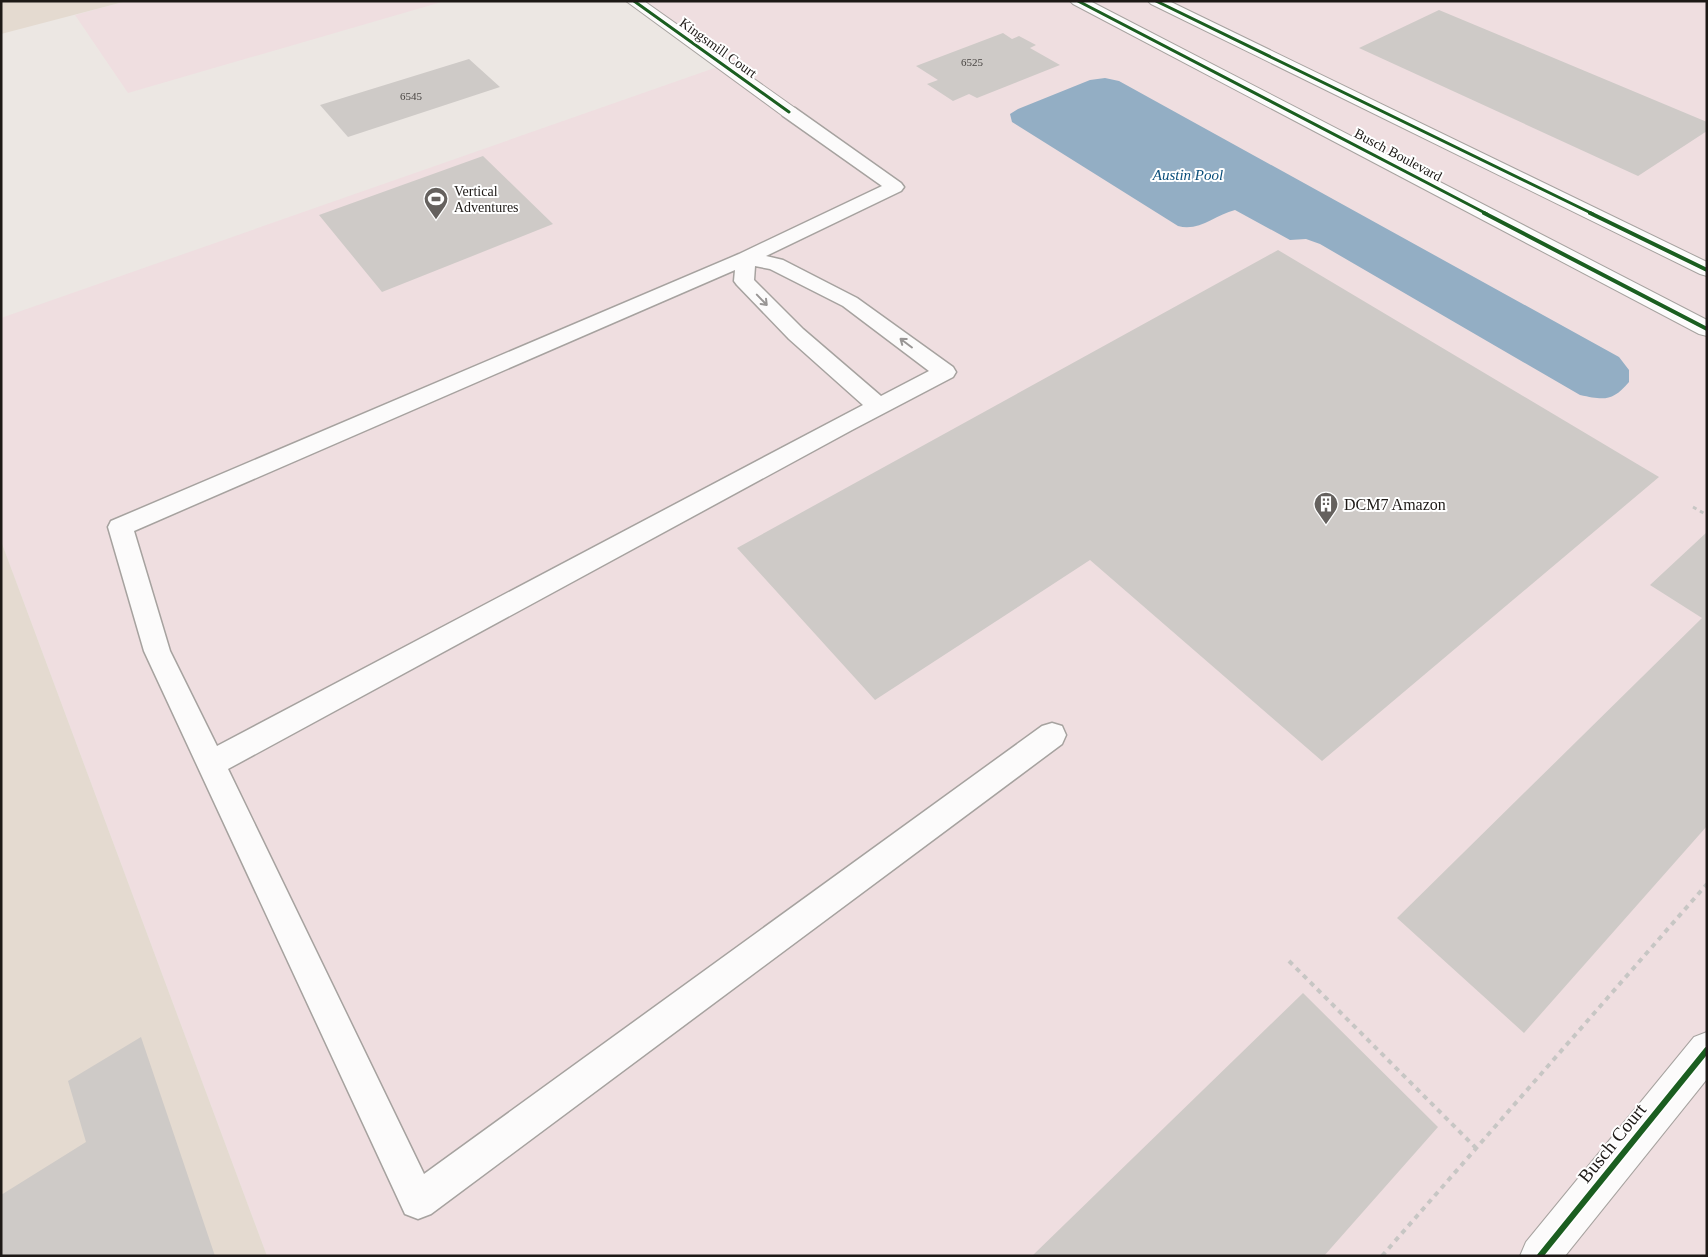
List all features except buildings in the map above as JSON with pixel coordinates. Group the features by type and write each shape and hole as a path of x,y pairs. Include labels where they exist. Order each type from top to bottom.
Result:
{"main road":[{"name":"Kingsmill Court","path":"634,1 789,112"},
{"name":"Busch Boulevard","path":"1078,1 1707,329"},
{"name":"Busch Boulevard","path":"1156,1 1707,270"},
{"name":"Busch Court","path":"1540,1256 1707,1050"}],"lane":[{"path":"789,112 895,188 746,258 120,527 158,651 418,1201 1052,735"},
{"path":"210,764 878,406 946,372 850,302 776,264 746,258"},
{"path":"746,258 744,281 796,334 878,406"}],"path":[{"path":"1693,507 1707,515"},
{"path":"1382,1256 1707,884"},
{"path":"1289,961 1476,1148"}],"shaded area":[{"path":"1,1 127,1 1,34"},
{"path":"127,1 445,1 128,93 75,15"},
{"path":"634,1 1707,1 1707,1256 267,1256 1,541 1,318 723,65"},
{"path":"1,541 267,1256 1,1256"}],"water":[{"name":"Austin Pool","path":"1105,78 1119,81 1619,357 1629,370 1629,382 1618,393 1607,398 1580,395 1320,244 1306,239 1290,240 1235,210 1193,227 1178,226 1012,122 1010,114 1018,109 1090,80"}],"cycle path":[{"path":"634,1 789,112"},
{"path":"1078,1 1707,329"},
{"path":"1156,1 1707,270"},
{"path":"1540,1256 1707,1050"}],"place":[{"name":"Vertical Adventures","path":"436,220"},
{"name":"DCM7 Amazon","path":"1326,525"}]}
